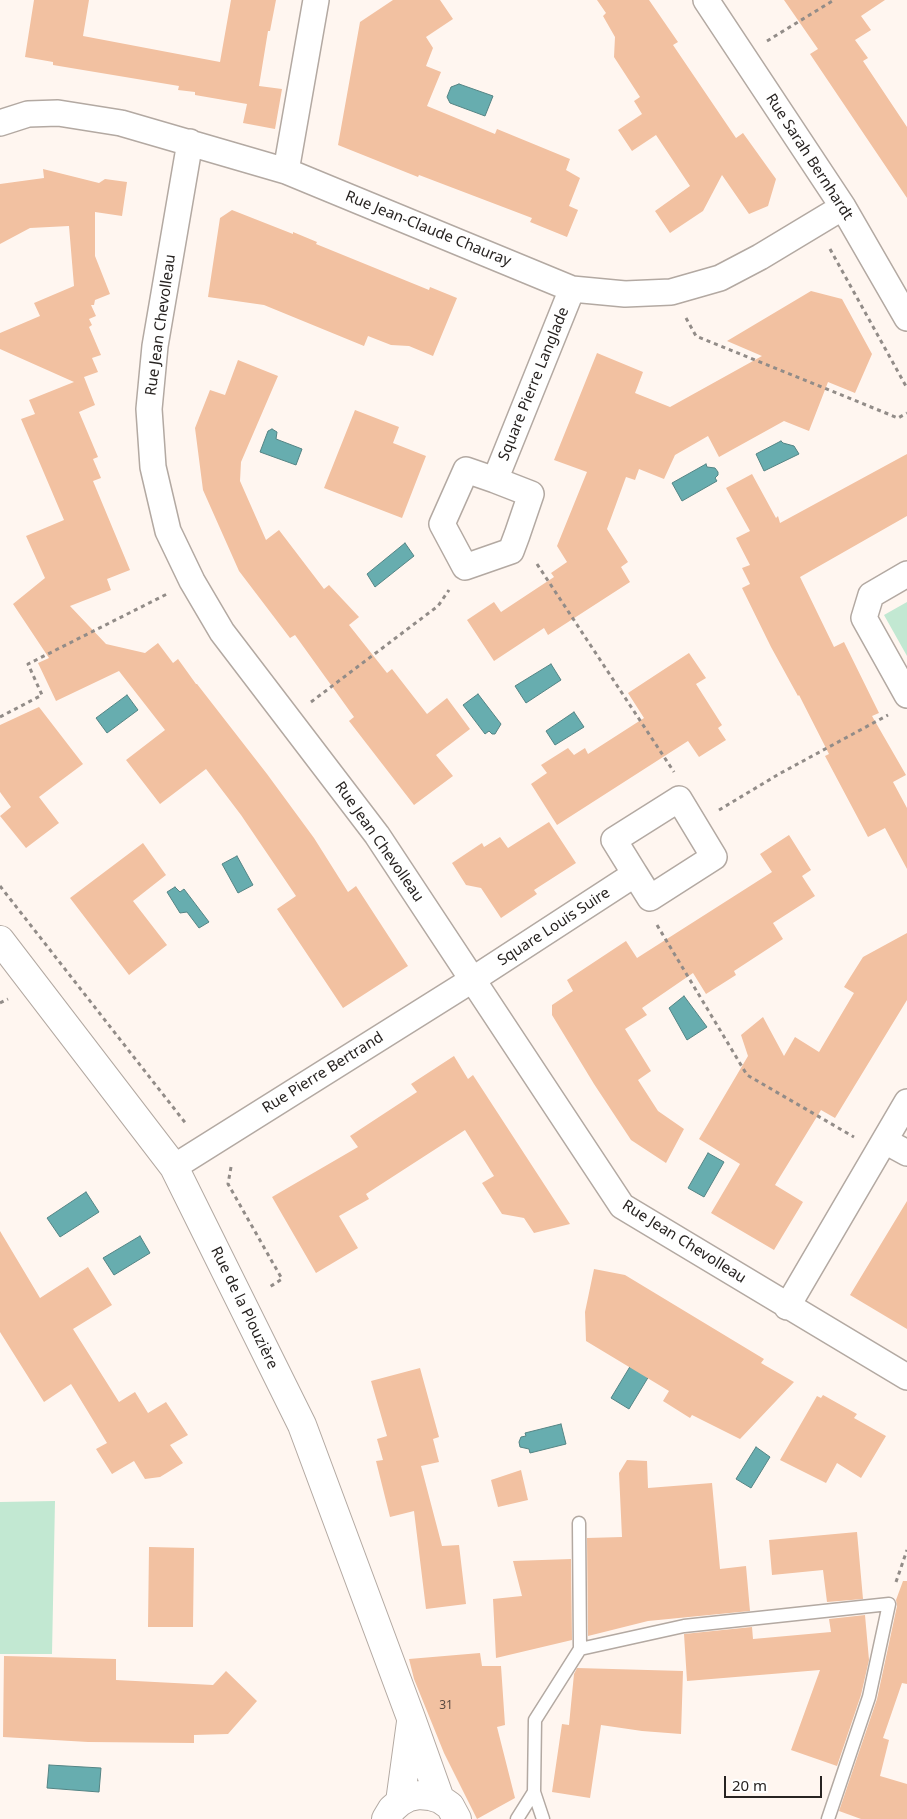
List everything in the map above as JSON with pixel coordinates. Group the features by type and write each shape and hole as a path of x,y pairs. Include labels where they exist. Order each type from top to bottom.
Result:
{"street":[{"path":"286,171 316,0"},
{"name":"Rue Sarah Bernhardt","path":"706,0 843,207 907,318"},
{"name":"Rue Jean-Claude Chauray","path":"2,117 58,113 121,123 190,142 286,171 572,288 625,294 671,292 720,278 760,257 843,207"},
{"name":"Rue Jean Chevolleau","path":"190,142 155,346 149,410 153,467 168,531 192,581 222,632 377,835 622,1206 907,1377"},
{"name":"Square Pierre Langlade","path":"495,480 572,288"},
{"name":"Square Pierre Langlade","path":"466,470 531,494 517,535 511,551 465,567 442,524 466,470"},
{"path":"907,574 871,594 864,618 907,695"},
{"path":"680,799 695,824 714,857 650,898 614,840 680,799"},
{"name":"Square Louis Suire","path":"472,980 635,874"},
{"name":"Rue de la Plouzière","path":"0,940 174,1167 302,1425 440,1799"},
{"name":"Rue Pierre Bertrand","path":"174,1167 472,980"},
{"path":"787,1306 907,1102"},
{"path":"882,1146 907,1153"},
{"name":"Rue de la Plouzière","path":"393,1810 411,1718"},
{"path":"393,1810 409,1797 430,1796 440,1799 450,1806 457,1819"}],"lane":[{"path":"543,1819 534,1792 535,1720 580,1649 579,1523"},
{"path":"580,1649 684,1626 889,1604 869,1697 828,1819"},
{"path":"518,1819 534,1792"}],"path":[{"path":"743,56 834,0"},
{"path":"816,224 907,388"},
{"path":"671,292 696,336 898,418 907,413"},
{"path":"517,535 675,773 680,799"},
{"path":"288,718 438,606 465,567"},
{"path":"0,717 42,695 28,664 192,581"},
{"path":"695,824 779,774 890,714"},
{"path":"650,898 655,921 747,1075 882,1146"},
{"path":"889,1604 907,1550"}],"green space":[{"path":"907,602 907,656 884,615"},
{"path":"55,1501 52,1654 0,1654 0,1502"}],"water":[{"path":"459,84 493,96 485,116 450,103 447,97 451,87"},
{"path":"272,429 277,432 276,439 302,449 296,465 260,452 268,431"},
{"path":"781,441 794,446 799,454 764,471 756,454"},
{"path":"706,464 707,467 715,468 718,472 715,478 717,481 682,501 672,483"},
{"path":"405,543 414,556 375,587 367,574"},
{"path":"551,664 561,680 526,703 515,686"},
{"path":"478,694 501,724 495,734 489,731 485,734 463,705"},
{"path":"127,695 138,710 107,733 96,718"},
{"path":"574,712 584,727 555,745 546,731"},
{"path":"237,856 253,885 238,893 222,864"},
{"path":"175,887 180,892 184,889 209,922 199,928 187,912 180,913 167,892"},
{"path":"684,996 707,1027 687,1040 669,1008"},
{"path":"708,1153 724,1162 704,1197 688,1188"},
{"path":"86,1192 99,1212 60,1237 47,1218"},
{"path":"140,1236 150,1253 114,1275 103,1258"},
{"path":"634,1360 652,1371 629,1409 611,1398"},
{"path":"561,1424 566,1444 530,1453 529,1449 520,1447 519,1442 521,1437 526,1436 525,1433"},
{"path":"756,1447 770,1457 751,1488 736,1479"},
{"path":"49,1765 101,1768 99,1792 47,1788"}],"building":[{"path":"34,0 89,0 83,36 220,62 231,0 276,0 270,31 268,31 259,86 282,89 275,129 243,123 247,104 195,95 195,92 178,90 179,86 53,65 53,62 25,57"},
{"path":"393,0 440,0 453,19 426,37 433,48 426,66 441,72 427,106 495,134 497,129 570,159 566,170 580,178 569,206 578,210 567,237 530,222 532,218 419,175 418,177 338,145 360,22"},
{"path":"597,0 649,0 678,42 673,45 736,138 743,133 776,179 768,206 749,214 722,175 703,211 670,233 655,211 690,186 656,135 632,151 618,130 642,114 634,101 640,97 614,57 615,37 603,16 606,13"},
{"path":"784,0 885,0 861,16 871,30 855,40 868,58 863,61 907,127 907,198 810,54 818,49"},
{"path":"43,169 99,183 105,179 127,182 122,216 95,212 95,256 110,294 95,300 94,305 91,305 96,316 89,319 92,325 89,327 101,355 92,358 98,372 84,377 95,405 79,412 98,457 93,459 101,478 93,481 130,570 107,579 111,590 70,606 106,644 145,653 158,643 173,663 178,659 314,838 348,892 356,886 408,966 343,1008 277,909 296,896 241,815 206,769 160,804 126,760 165,730 119,671 56,701 38,663 49,658 13,604 45,578 26,536 64,520 21,419 35,414 29,400 74,382 0,349 0,333 40,316 34,303 74,286 69,226 30,228 0,244 0,184 44,178"},
{"path":"232,210 293,234 293,232 317,242 316,244 429,290 430,287 457,298 433,356 409,346 391,345 368,336 364,346 264,305 208,297 220,218"},
{"path":"811,291 842,299 872,354 855,393 828,382 809,431 784,421 719,457 708,436 675,455 664,479 639,469 635,480 626,477 607,529 628,562 621,567 630,582 548,635 544,628 494,661 467,620 494,602 501,612 554,577 551,573 567,562 557,546 587,472 554,460 597,353 643,372 635,393 670,407 762,356 727,341"},
{"path":"238,360 278,376 241,462 240,481 266,540 279,530 324,589 329,585 359,617 349,625 387,673 392,669 427,714 447,698 470,729 436,755 453,776 414,805 349,721 354,717 295,635 290,638 239,571 203,490 195,428 210,390 225,395"},
{"path":"355,410 399,427 393,443 426,456 402,518 324,488"},
{"path":"907,454 907,516 800,577 834,647 844,642 879,713 872,716 906,775 893,782 907,808 907,869 885,828 868,837 825,756 829,754 799,695 771,647 742,588 750,584 742,568 750,565 736,538 750,531 726,488 752,474 776,518 778,516 780,523"},
{"path":"689,653 706,678 696,684 722,725 718,728 726,740 699,757 688,741 557,825 531,784 547,773 541,765 568,748 574,755 585,748 588,754 644,718 628,693"},
{"path":"39,707 83,764 39,797 59,823 26,848 0,816 11,807 0,792 0,725"},
{"path":"549,822 576,863 534,890 537,894 501,918 481,888 466,885 452,863 482,843 484,847 500,837 508,848"},
{"path":"789,835 811,870 802,876 815,896 773,923 783,939 734,971 736,975 706,994 693,973 642,1008 647,1015 625,1029 651,1071 638,1080 658,1111 684,1129 666,1163 631,1140 552,1015 552,1005 573,991 567,980 626,941 637,958 772,872 760,854"},
{"path":"143,843 166,875 133,901 167,945 129,975 70,898"},
{"path":"907,933 907,1000 835,1118 821,1110 775,1185 803,1202 774,1250 711,1213 740,1164 699,1139 748,1056 741,1035 763,1017 784,1056 795,1037 819,1052 854,993 844,987 863,957"},
{"path":"454,1056 468,1079 473,1075 570,1224 534,1233 524,1218 502,1214 482,1183 494,1176 465,1130 366,1194 369,1199 339,1216 358,1248 316,1273 272,1197 358,1147 350,1136 417,1092 411,1084"},
{"path":"907,1201 907,1329 850,1295"},
{"path":"0,1231 40,1298 88,1267 112,1305 73,1329 119,1402 135,1392 148,1413 166,1402 188,1435 170,1445 183,1463 160,1477 145,1479 134,1461 112,1474 96,1449 107,1443 71,1384 44,1402 0,1332"},
{"path":"594,1269 625,1275 764,1359 761,1363 794,1382 740,1439 692,1415 690,1418 663,1401 669,1391 586,1341 585,1312"},
{"path":"420,1368 439,1437 433,1439 439,1462 421,1466 442,1546 459,1545 466,1604 426,1609 414,1511 390,1517 376,1461 383,1460 377,1439 387,1436 371,1381"},
{"path":"823,1395 857,1414 854,1418 886,1436 861,1478 837,1463 826,1483 780,1460 817,1396 821,1398"},
{"path":"627,1460 647,1461 648,1488 712,1483 720,1569 746,1566 750,1611 648,1621 588,1636 587,1538 622,1537 619,1473"},
{"path":"521,1470 528,1500 498,1507 491,1480"},
{"path":"857,1532 863,1599 827,1602 823,1570 772,1575 769,1540"},
{"path":"149,1547 194,1548 193,1627 148,1627"},
{"path":"571,1559 572,1640 496,1658 493,1599 522,1596 513,1561"},
{"path":"903,1581 907,1581 907,1684 902,1683 883,1738 889,1740 880,1776 907,1784 907,1819 861,1819 839,1811 877,1699 897,1606 896,1600"},
{"path":"865,1615 869,1660 861,1695 837,1766 791,1750 820,1670 687,1681 684,1634 752,1627 753,1639 831,1632 829,1619"},
{"path":"480,1653 482,1666 501,1666 505,1725 497,1727 515,1798 477,1819 444,1753 414,1679 409,1659"},
{"path":"4,1656 116,1659 116,1680 213,1685 226,1671 257,1701 228,1734 194,1735 194,1743 88,1742 3,1737"},
{"path":"577,1668 683,1671 681,1734 601,1725 590,1798 552,1792 562,1724 569,1725 574,1674"}]}
